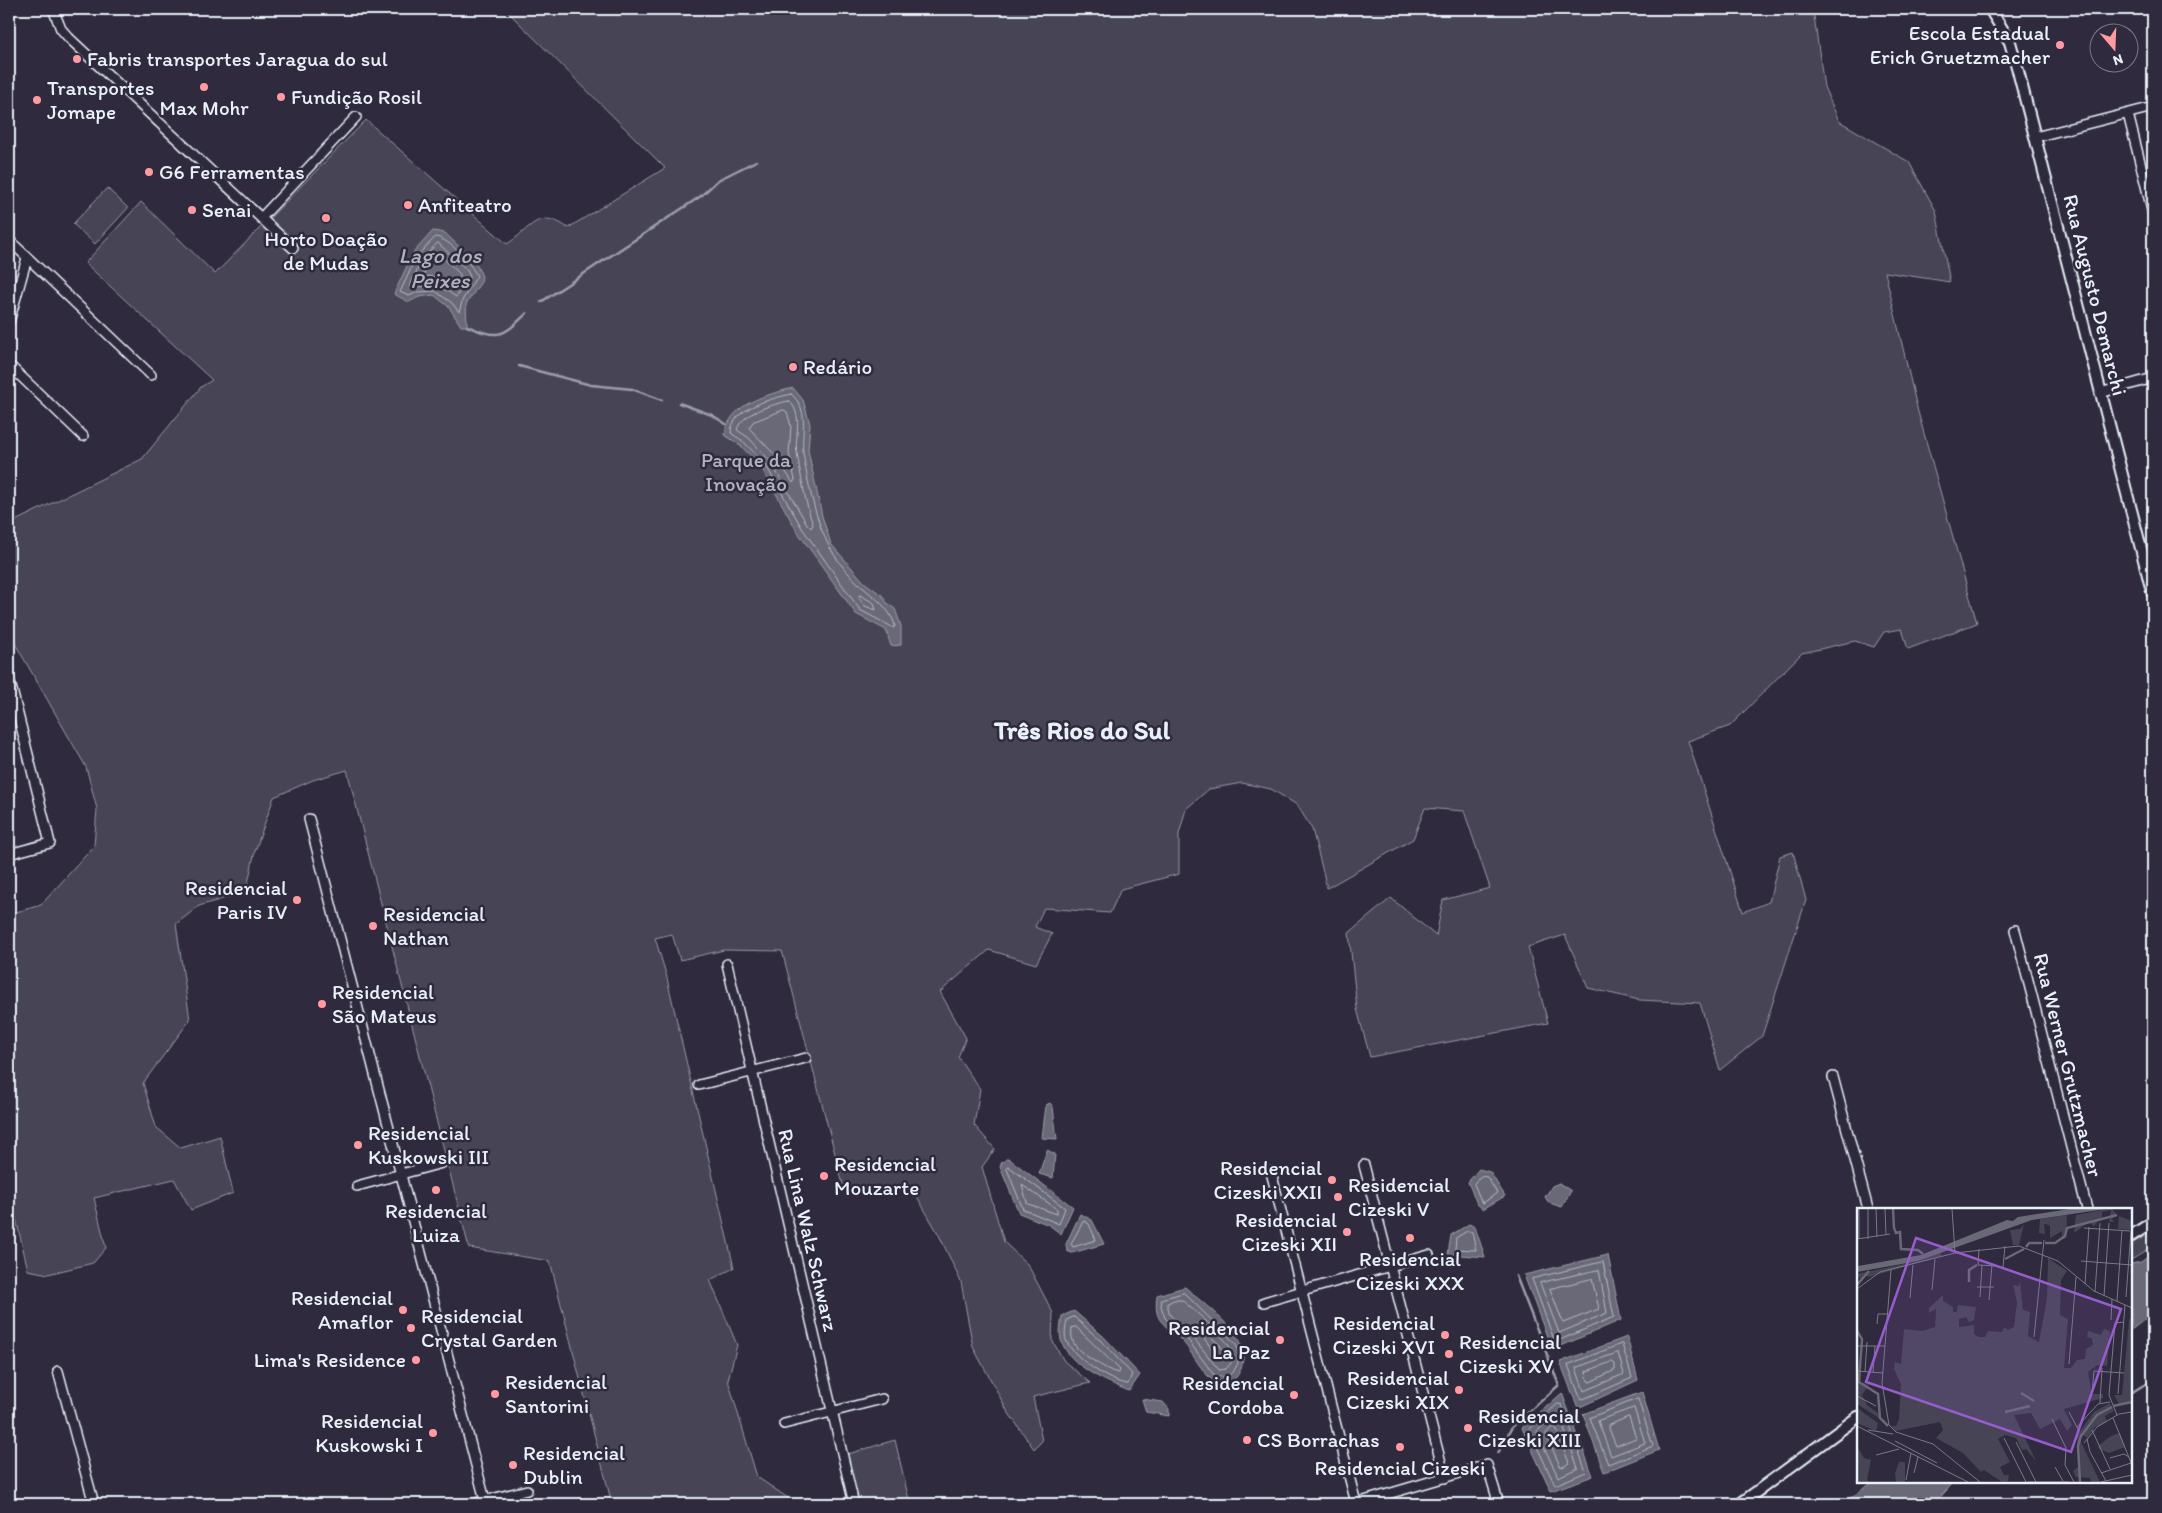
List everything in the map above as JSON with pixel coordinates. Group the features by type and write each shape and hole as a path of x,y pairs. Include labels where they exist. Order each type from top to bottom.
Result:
{"street":[{"path":"52,9 61,29 69,38 293,248"},
{"name":"Rua Augusto Demarchi","path":"1990,9 2010,42 2153,595"},
{"path":"2035,137 2153,107"},
{"path":"2128,114 2153,214"},
{"path":"262,218 356,117"},
{"path":"9,240 151,375"},
{"path":"9,322 27,258"},
{"path":"9,365 83,436"},
{"path":"2100,393 2153,378"},
{"path":"9,678 50,843 9,854"},
{"path":"309,819 486,1503"},
{"name":"Rua Werner Grutzmacher","path":"2015,930 2087,1208"},
{"name":"Rua Lina Walz Schwarz","path":"727,964 854,1504"},
{"path":"699,1085 806,1058"},
{"path":"1834,1077 1868,1208"},
{"path":"357,1186 442,1163"},
{"path":"1364,1165 1445,1478"},
{"path":"1270,1172 1303,1290 1355,1504 1487,1466 1498,1504"},
{"path":"2132,1235 2153,1222"},
{"path":"1264,1302 1429,1255"},
{"path":"58,1371 94,1504"},
{"path":"784,1424 882,1399"},
{"path":"1741,1504 1857,1418"},
{"path":"472,1504 486,1503 527,1490"}],"green space":[{"name":"Parque da Inovação","path":"505,9 1813,9 1824,87 1839,121 1909,162 1936,211 1950,282 1885,272 1918,412 1977,623 1908,649 1902,629 1884,632 1874,647 1855,641 1802,653 1730,726 1688,741 1743,912 1769,902 1780,856 1793,852 1806,900 1762,1036 1720,1070 1700,1003 1639,1000 1588,988 1565,935 1528,947 1548,1023 1370,1057 1357,1009 1349,933 1391,898 1436,936 1443,900 1490,888 1464,811 1425,808 1413,839 1327,888 1312,829 1297,805 1271,789 1242,783 1209,789 1186,809 1179,834 1179,874 1121,889 1110,913 1044,908 1035,927 1052,934 1036,964 989,950 940,992 966,1038 958,1057 980,1089 974,1125 995,1149 982,1167 1004,1242 1028,1265 1053,1313 1052,1340 1064,1361 1090,1383 1033,1397 1042,1441 1034,1449 1008,1412 973,1347 961,1282 939,1235 911,1186 845,1192 782,951 724,950 680,960 672,934 655,938 666,974 734,1268 710,1280 737,1345 728,1380 757,1477 788,1498 790,1504 612,1504 550,1261 469,1248 347,770 313,780 274,797 255,851 246,892 199,906 176,924 190,1020 143,1083 156,1127 181,1148 220,1136 233,1193 191,1210 174,1179 94,1198 106,1248 93,1263 48,1274 28,1270 9,1189 9,914 41,905 94,846 97,809 86,767 9,633 9,524 142,459 201,387 212,380 85,263 141,202 215,274 366,120 507,244 528,227 542,220 549,219 568,228 665,168"},
{"path":"107,188 128,208 95,244 73,224"},
{"path":"2153,1232 2153,1247 2132,1259 2132,1243"},
{"path":"895,1440 910,1504 858,1504 848,1454"}],"water":[{"name":"Lago dos Peixes","path":"433,231 445,233 475,262 482,276 481,282 466,304 467,326 461,326 449,307 434,295 419,297 409,302 394,294 413,253"},
{"path":"793,388 803,400 810,424 808,450 822,516 831,544 864,582 883,596 887,603 895,609 901,626 901,645 891,646 886,630 856,614 797,531 761,467 741,446 725,435 728,424 741,408 761,398"},
{"path":"1050,1103 1053,1107 1057,1139 1042,1138 1046,1105"},
{"path":"1047,1150 1055,1154 1053,1178 1039,1174"},
{"path":"1008,1158 1073,1207 1061,1234 1049,1225 1019,1213 1000,1167 1002,1162"},
{"path":"1479,1169 1490,1172 1505,1196 1483,1209 1477,1204 1468,1182"},
{"path":"1559,1183 1571,1191 1562,1207 1549,1203 1545,1197 1552,1186"},
{"path":"1080,1214 1092,1220 1104,1244 1072,1253 1067,1251 1066,1244"},
{"path":"1469,1224 1475,1227 1485,1257 1448,1254 1451,1235"},
{"path":"2153,1253 2153,1313 2132,1329 2132,1264 2141,1262"},
{"path":"1608,1255 1621,1320 1552,1350 1524,1275"},
{"path":"1185,1287 1222,1320 1240,1341 1243,1362 1241,1370 1232,1381 1218,1383 1213,1381 1183,1342 1159,1318 1156,1309 1157,1295"},
{"path":"1074,1311 1103,1336 1140,1375 1129,1391 1089,1371 1072,1358 1065,1349 1060,1337 1062,1316"},
{"path":"1627,1337 1638,1380 1578,1408 1560,1362"},
{"path":"1642,1392 1659,1450 1604,1472 1583,1414"},
{"path":"1562,1393 1593,1476 1551,1491 1522,1428"},
{"path":"1142,1399 1163,1402 1169,1409 1169,1416 1146,1412"},
{"path":"1872,1483 1953,1483 1934,1504 1842,1504"}],"waterway":[{"path":"541,302 701,196 718,180 756,161"},
{"path":"467,326 487,333 500,333 512,327 527,313"},
{"path":"519,366 591,385 632,389 662,400"},
{"path":"679,403 712,415 726,424"},
{"path":"1498,1453 1512,1427 1559,1385 1516,1276"},
{"path":"2132,1392 2153,1379"}],"place":[{"name":"Escola Estadual Erich Gruetzmacher","path":"2060,45"},
{"name":"Fabris transportes Jaragua do sul","path":"77,59"},
{"name":"Max Mohr","path":"204,87"},
{"name":"Fundição Rosil","path":"281,97"},
{"name":"Transportes Jomape","path":"37,100"},
{"name":"G6 Ferramentas","path":"149,172"},
{"name":"Anfiteatro","path":"408,205"},
{"name":"Senai","path":"192,210"},
{"name":"Horto Doação de Mudas","path":"326,218"},
{"name":"Redário","path":"793,367"},
{"name":"Residencial Paris IV","path":"297,900"},
{"name":"Residencial Nathan","path":"373,926"},
{"name":"Residencial São Mateus","path":"322,1004"},
{"name":"Residencial Kuskowski III","path":"358,1145"},
{"name":"Residencial Mouzarte","path":"824,1176"},
{"name":"Residencial Cizeski XXII","path":"1332,1180"},
{"name":"Residencial Luiza","path":"436,1190"},
{"name":"Residencial Cizeski V","path":"1338,1197"},
{"name":"Residencial Cizeski XII","path":"1347,1232"},
{"name":"Residencial Cizeski XXX","path":"1410,1238"},
{"name":"Residencial Amaflor","path":"403,1310"},
{"name":"Residencial Crystal Garden","path":"411,1328"},
{"name":"Residencial Cizeski XVI","path":"1445,1335"},
{"name":"Residencial La Paz","path":"1280,1340"},
{"name":"Residencial Cizeski XV","path":"1449,1354"},
{"name":"Lima's Residence","path":"416,1360"},
{"name":"Residencial Cizeski XIX","path":"1459,1390"},
{"name":"Residencial Santorini","path":"495,1394"},
{"name":"Residencial Cordoba","path":"1294,1395"},
{"name":"Residencial Cizeski XIII","path":"1468,1428"},
{"name":"Residencial Kuskowski I","path":"433,1433"},
{"name":"CS Borrachas","path":"1247,1440"},
{"name":"Residencial Cizeski","path":"1400,1447"},
{"name":"Residencial Dublin","path":"513,1465"}],"district":[{"name":"Três Rios do Sul","path":"1082,730"}]}
